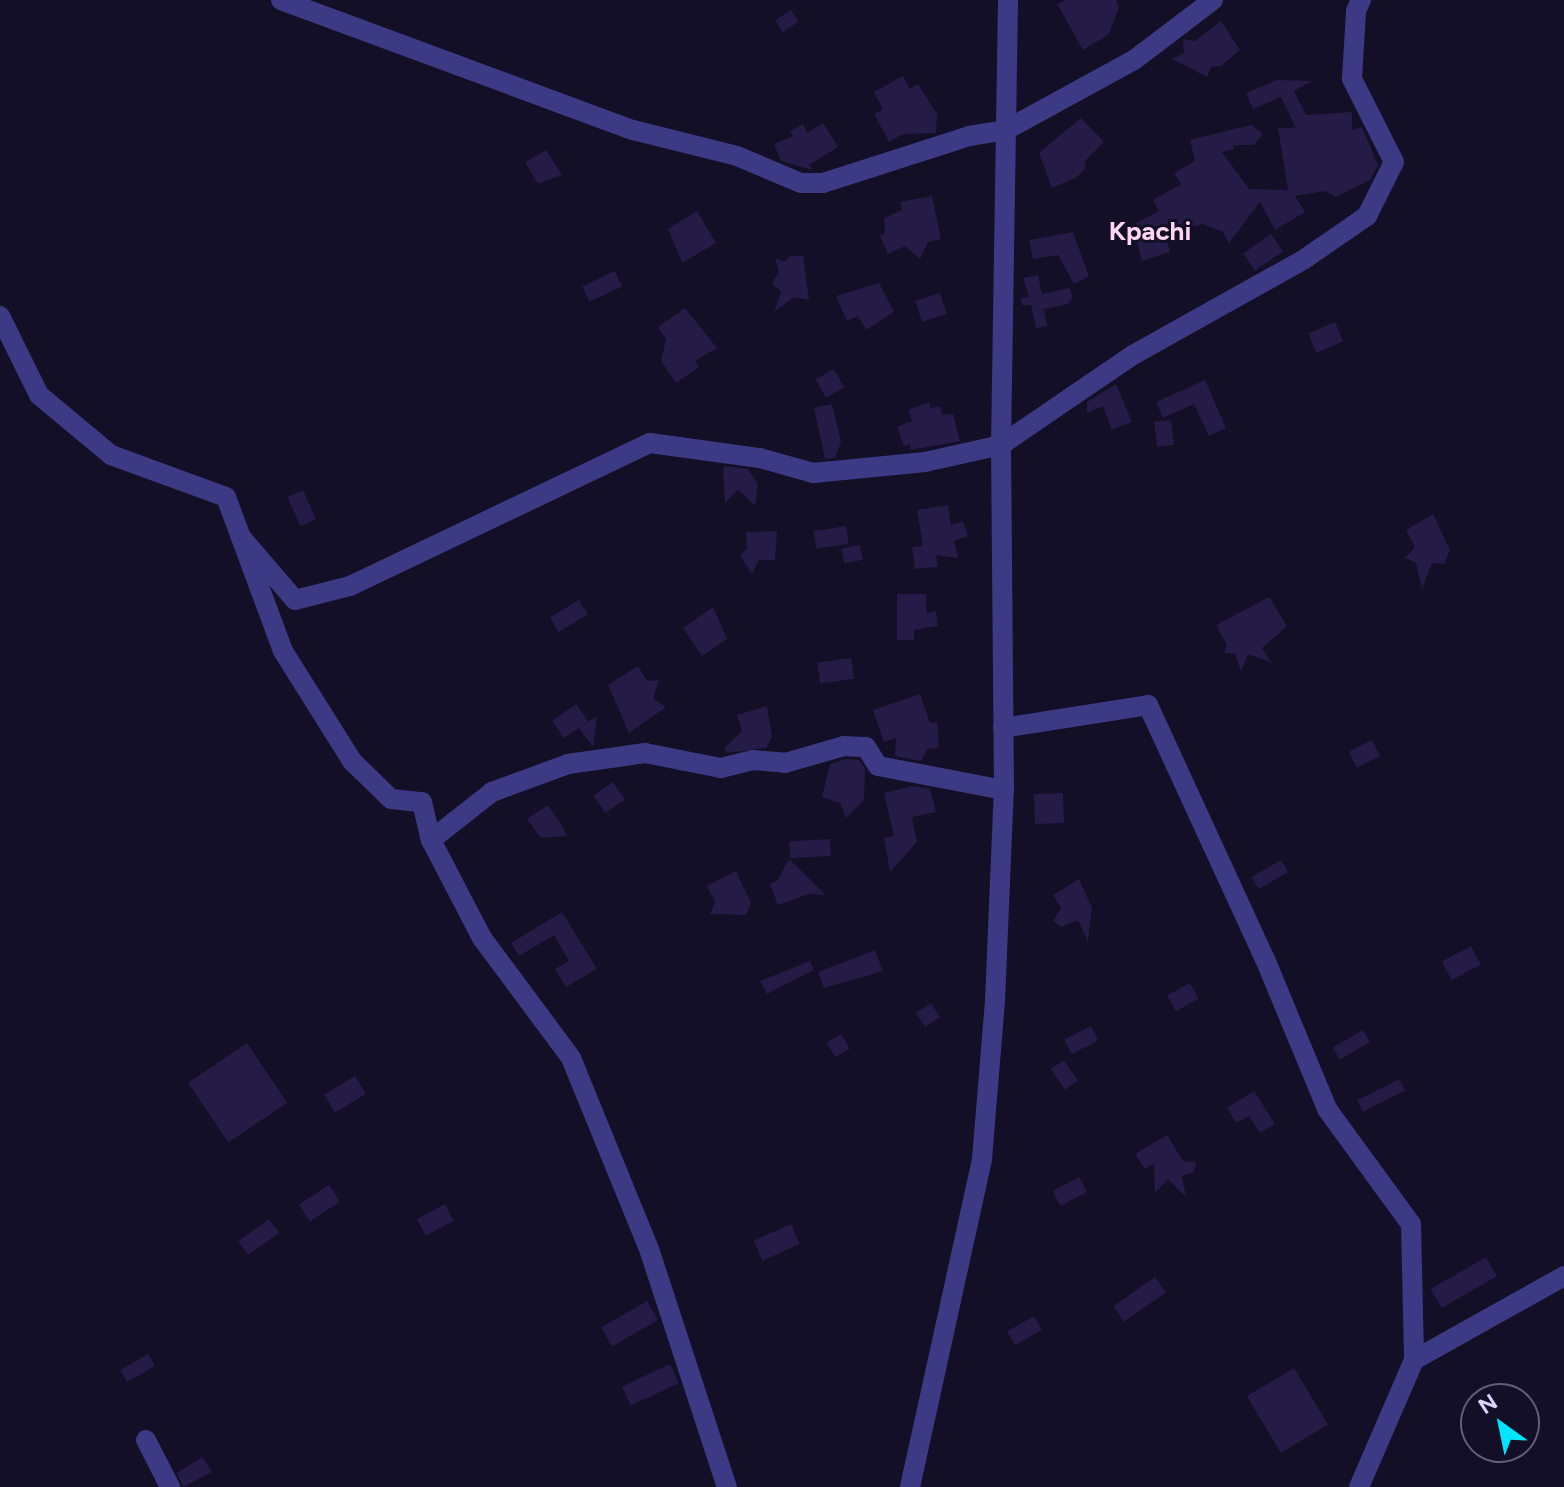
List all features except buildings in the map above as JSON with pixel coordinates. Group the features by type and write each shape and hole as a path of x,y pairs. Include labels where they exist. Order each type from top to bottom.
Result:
{"street":[{"path":"281,0 633,130 737,156 801,183 841,181 969,136 1006,130 1134,60 1213,0"},
{"path":"910,1487 982,1159 1004,790 1001,445 1008,0"},
{"path":"240,536 295,600 350,586 650,443 760,458 813,473 925,462 1001,445 1133,355 1303,260 1367,216 1394,162 1352,79 1356,11 1361,0"},
{"path":"0,316 39,395 111,455 226,497 291,663 352,761 391,799 422,802 431,840 482,938 571,1058 650,1252 727,1487"},
{"path":"1003,728 1148,705 1265,959 1327,1109 1411,1224 1414,1360 1359,1487"},
{"path":"431,840 492,792 568,764 645,753 721,768 753,760 785,763 844,746 866,747 878,766 1004,790"},
{"path":"1414,1360 1564,1276"},
{"path":"146,1440 170,1487"}],"district":[{"name":"Kpachi","path":"1150,232"}]}
